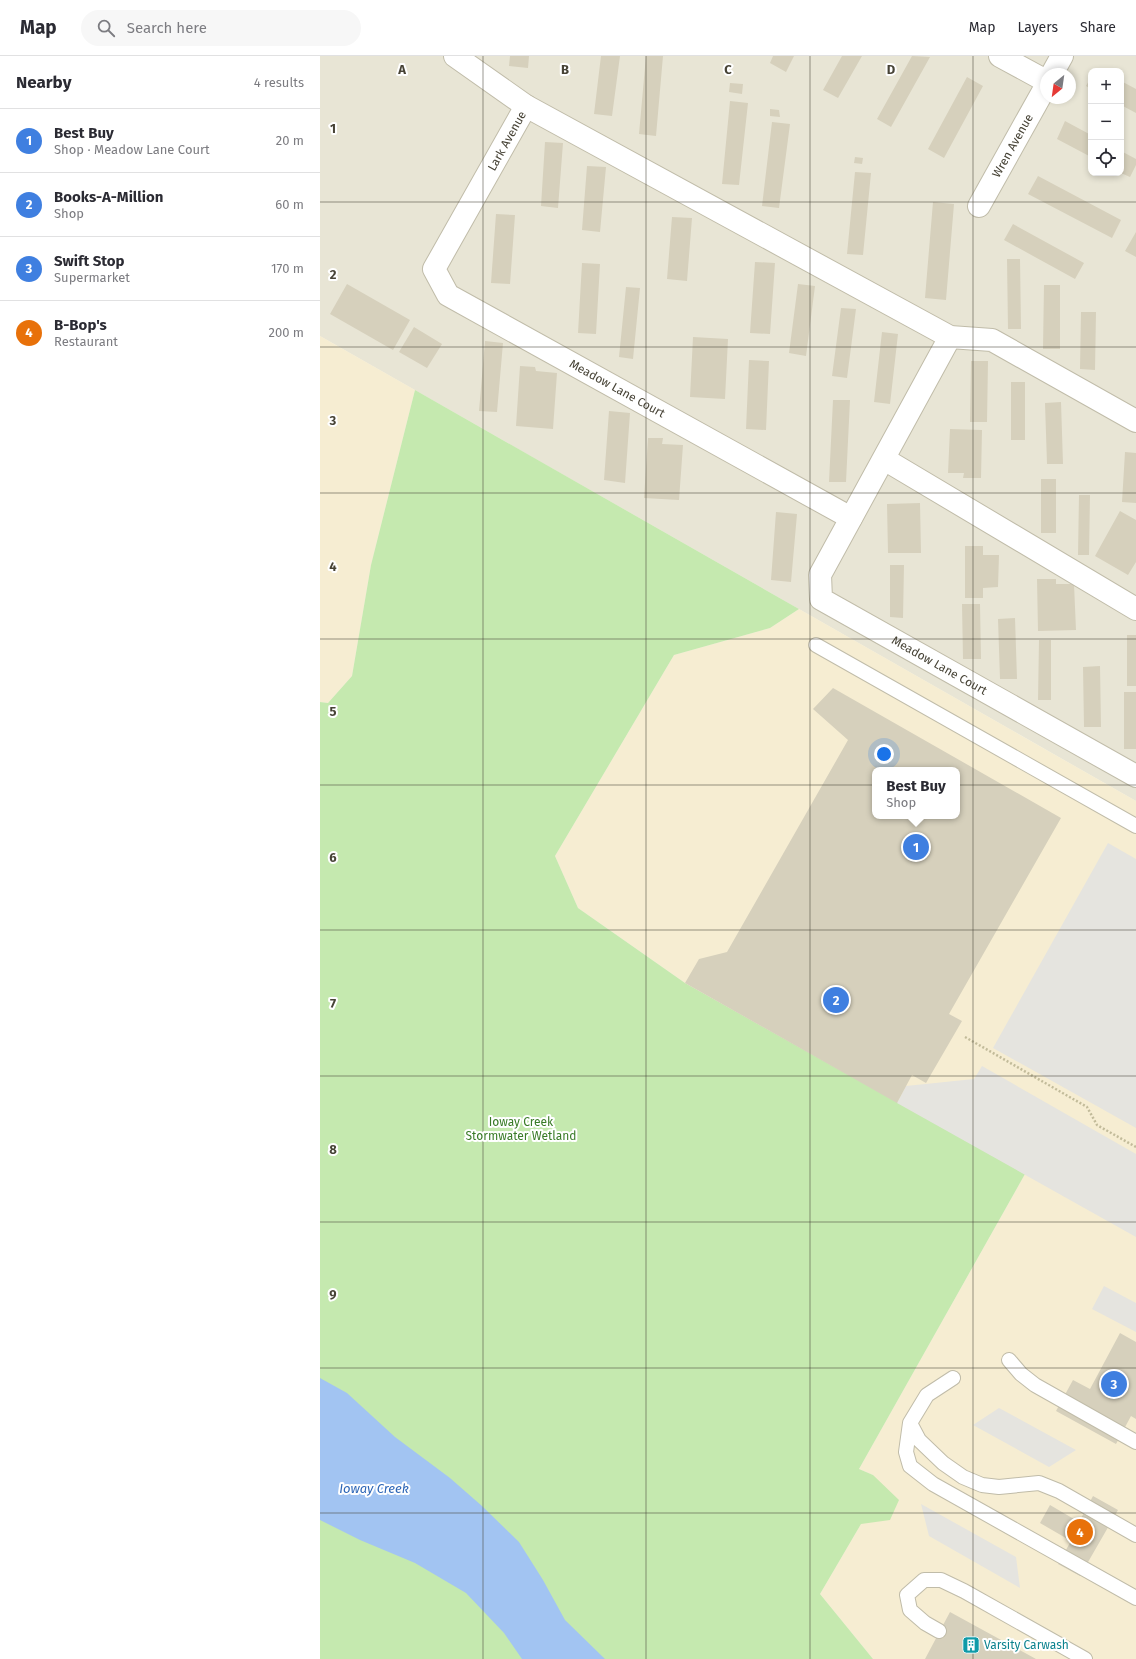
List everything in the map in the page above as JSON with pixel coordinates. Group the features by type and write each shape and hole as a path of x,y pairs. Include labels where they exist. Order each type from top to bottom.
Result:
{"street":[{"name":"Lark Avenue","path":"455,56 526,106 457,230"},
{"path":"1000,56 1040,78"},
{"path":"1055,68 1062,56"},
{"name":"Wren Avenue","path":"979,206 1040,97"},
{"path":"526,106 950,337 992,340 1136,421"},
{"name":"Meadow Lane Court","path":"457,230 434,269 448,295 851,518"},
{"name":"Meadow Lane Court","path":"950,337 820,575 821,599 1136,776"},
{"path":"884,459 1136,609"}],"lane":[{"path":"816,645 1136,826"},
{"path":"1009,1360 1021,1374 1035,1386 1136,1442"},
{"path":"953,1378 927,1395 910,1423 906,1452 910,1466 934,1484 1136,1598"},
{"path":"910,1423 919,1440 943,1463 963,1477 982,1485 999,1487 1039,1483 1059,1491 1136,1535"},
{"path":"940,1631 925,1623 910,1610 907,1595 924,1580 941,1580 964,1591 1085,1659"}],"path":[{"path":"965,1037 1087,1107 1097,1125 1136,1148"}],"shaded area":[{"path":"320,56 1136,56 1136,801 320,336"},
{"path":"320,336 415,390 371,565 352,676 328,703 320,702"},
{"path":"799,609 1136,801 1136,1659 873,1659 820,1594 861,1524 873,1475 859,1469 1025,1174 685,983 578,908 555,856 674,655 770,628"},
{"path":"1108,843 1136,859 1136,1128 993,1048"},
{"path":"982,1066 1136,1154 1136,1237 897,1103 906,1086 974,1079"},
{"path":"1104,1286 1136,1303 1136,1332 1092,1309"},
{"path":"999,1408 1076,1450 1049,1467 973,1425"},
{"path":"921,1504 1016,1557 1020,1588 929,1536"}],"green space":[{"name":"Ioway Creek Stormwater Wetland","path":"415,390 799,609 770,628 674,655 555,856 578,908 685,983 1025,1174 859,1469 873,1475 899,1500 890,1520 861,1524 820,1594 873,1659 320,1659 320,702 328,703 352,676 371,565"}],"water":[{"name":"Ioway Creek","path":"320,1378 347,1393 395,1437 450,1478 482,1506 519,1542 543,1580 565,1620 605,1659 522,1659 504,1633 466,1593 415,1563 360,1540 320,1520"}],"building":[{"path":"510,56 529,56 528,68 509,66"},
{"path":"601,56 620,56 612,116 594,114"},
{"path":"646,56 663,56 656,136 639,134"},
{"path":"773,56 794,56 786,72 770,63"},
{"path":"842,56 862,56 838,98 823,90"},
{"path":"912,56 930,57 891,127 877,119"},
{"path":"967,77 983,86 944,158 928,149"},
{"path":"730,83 743,84 742,94 729,92"},
{"path":"1124,83 1136,89 1136,113 1124,107"},
{"path":"730,101 748,103 739,185 722,184"},
{"path":"770,109 779,110 780,117 770,116"},
{"path":"1065,121 1088,133 1088,155 1057,139"},
{"path":"772,122 790,124 779,208 762,206"},
{"path":"545,142 563,143 558,208 541,206"},
{"path":"1124,153 1136,159 1136,165 1130,177 1124,174"},
{"path":"855,157 863,158 862,164 854,163"},
{"path":"587,166 606,167 600,232 582,230"},
{"path":"855,172 871,173 863,255 847,254"},
{"path":"1038,176 1121,220 1112,238 1028,194"},
{"path":"933,202 954,204 946,300 925,298"},
{"path":"496,214 515,215 510,284 491,283"},
{"path":"672,217 692,218 687,281 667,279"},
{"path":"1013,224 1084,263 1075,279 1004,240"},
{"path":"1136,232 1136,257 1125,251"},
{"path":"1007,259 1020,259 1021,329 1008,329"},
{"path":"755,262 775,263 770,334 750,333"},
{"path":"582,263 600,264 596,334 578,333"},
{"path":"347,284 410,320 393,350 330,314"},
{"path":"798,284 815,286 806,356 789,353"},
{"path":"1044,285 1060,285 1060,349 1043,349"},
{"path":"626,287 640,288 633,359 619,357"},
{"path":"841,308 856,309 847,378 832,376"},
{"path":"1081,312 1096,312 1095,370 1080,369"},
{"path":"414,327 442,344 427,368 399,352"},
{"path":"882,332 898,334 890,404 874,402"},
{"path":"693,337 728,339 725,399 690,397"},
{"path":"485,341 503,343 497,412 479,411"},
{"path":"749,360 769,361 766,430 746,429"},
{"path":"971,361 988,361 987,422 970,422"},
{"path":"520,366 535,367 536,371 557,373 553,429 516,426"},
{"path":"1011,382 1025,382 1025,440 1011,440"},
{"path":"833,400 850,400 846,482 829,482"},
{"path":"1061,402 1063,464 1047,464 1045,403"},
{"path":"609,411 630,413 625,483 604,480"},
{"path":"950,429 982,430 981,478 963,478 964,473 948,473"},
{"path":"648,438 663,438 662,444 683,445 679,500 644,498"},
{"path":"1125,452 1136,453 1136,503 1122,502"},
{"path":"1041,479 1056,479 1056,533 1041,533"},
{"path":"1079,495 1090,495 1089,555 1078,555"},
{"path":"920,503 921,553 888,553 887,504"},
{"path":"1120,511 1136,520 1136,562 1128,575 1095,556"},
{"path":"776,512 797,514 791,582 771,580"},
{"path":"965,546 983,546 983,555 999,555 998,587 983,588 983,598 965,598"},
{"path":"890,565 904,565 903,618 890,617"},
{"path":"1037,579 1056,579 1056,584 1074,584 1076,630 1038,631"},
{"path":"962,604 980,604 981,659 963,659"},
{"path":"1015,618 1017,679 1000,679 998,619"},
{"path":"1127,635 1136,635 1136,686 1127,686"},
{"path":"1039,640 1051,640 1051,700 1038,700"},
{"path":"1100,666 1101,727 1084,727 1083,667"},
{"path":"833,688 1061,818 949,1014 962,1021 926,1083 912,1075 897,1103 685,983 699,959 727,952 848,740 813,709"},
{"path":"1124,692 1136,692 1136,749 1124,749"},
{"path":"1120,1333 1136,1342 1136,1419 1131,1416 1116,1444 1056,1411 1073,1380 1090,1389"},
{"path":"1093,1496 1118,1510 1080,1576 1058,1564 1071,1541 1040,1523 1050,1505 1079,1522"},
{"name":"Varsity Carwash","path":"950,1612 1036,1659 925,1659"}],"place":[{"name":"Best Buy","path":"916,847"},
{"name":"Books-A-Million","path":"836,1000"},
{"name":"Swift Stop","path":"1114,1384"},
{"name":"B-Bop's","path":"1080,1532"},
{"name":"Varsity Carwash","path":"971,1645"}]}
